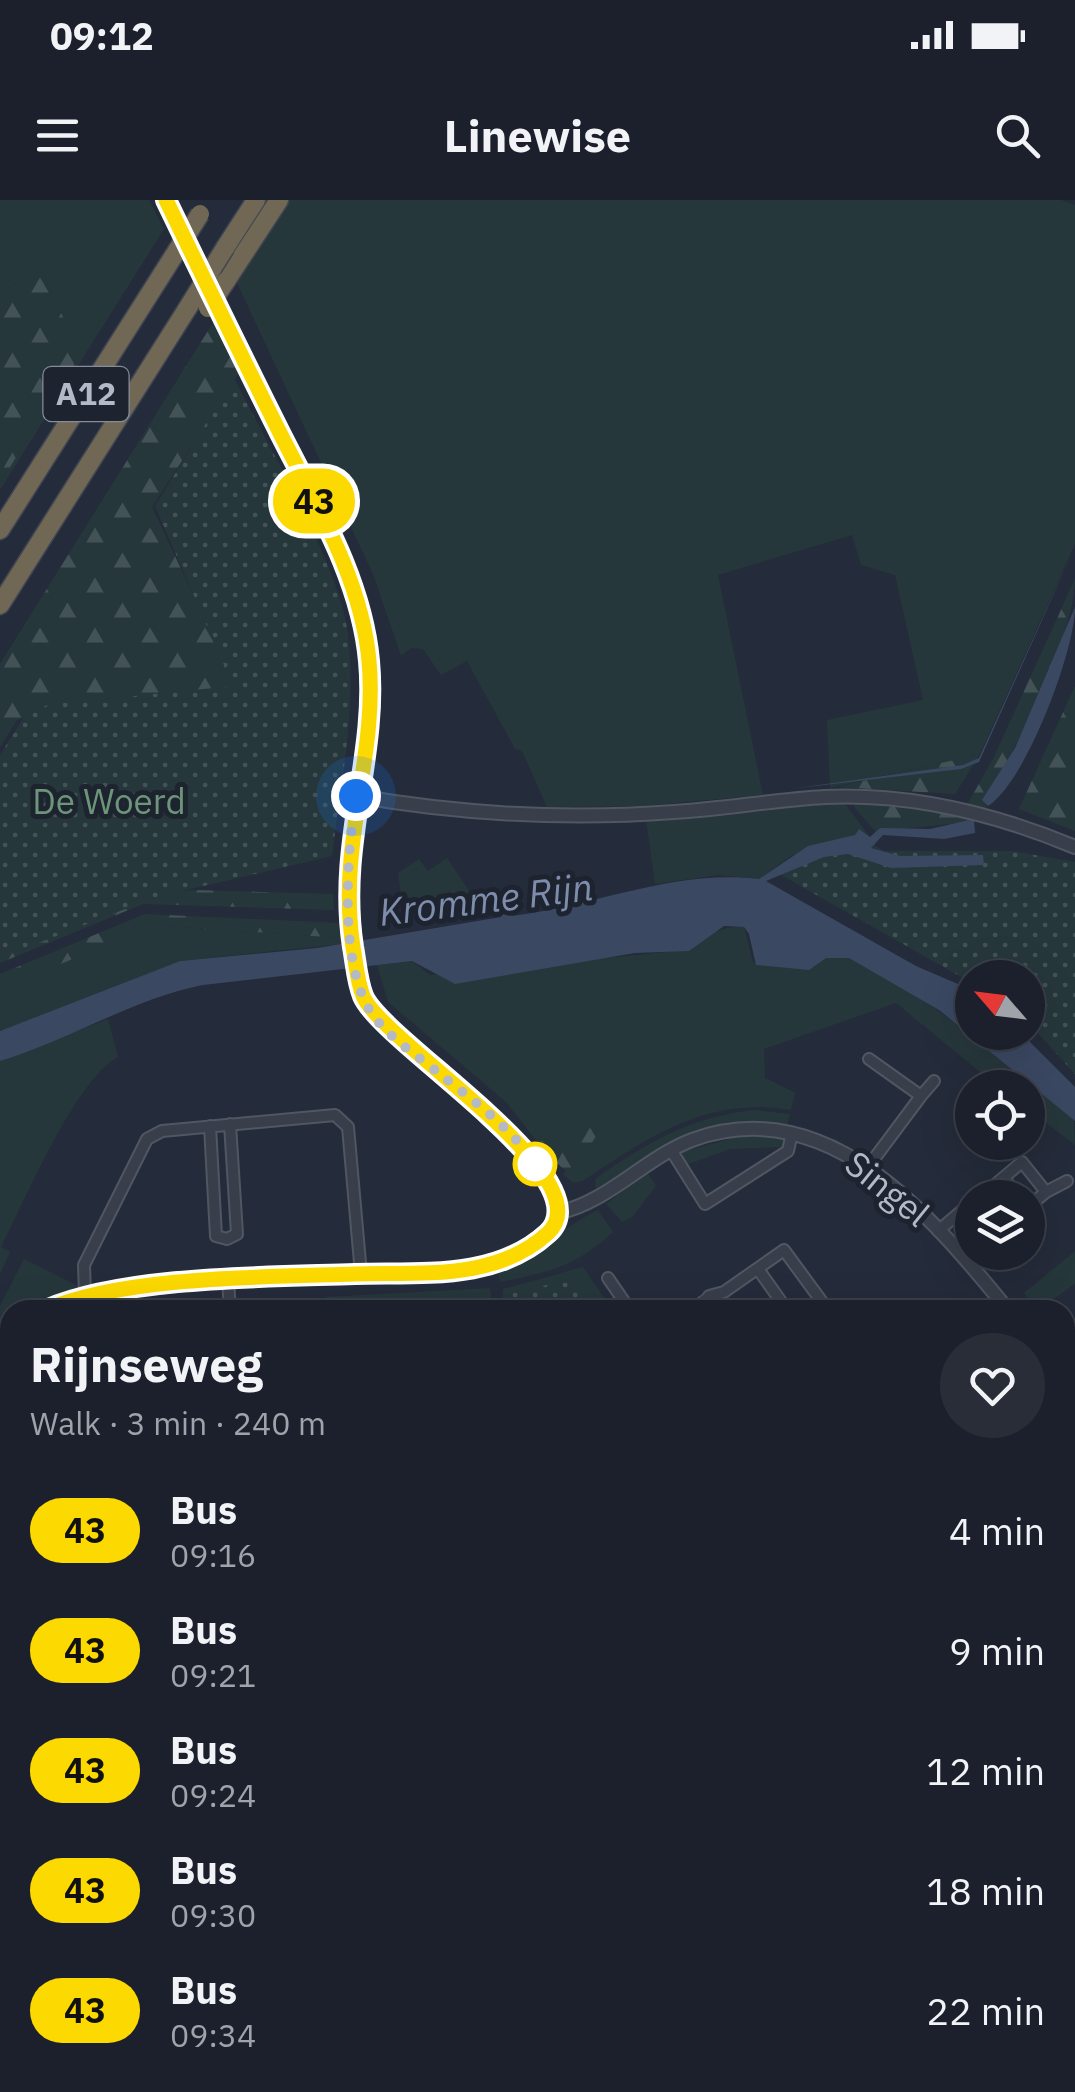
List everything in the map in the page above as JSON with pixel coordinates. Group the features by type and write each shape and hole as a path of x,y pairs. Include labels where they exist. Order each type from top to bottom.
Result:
{"highway":[{"name":"A12","path":"0,605 256,200"},
{"name":"A12","path":"164,346 214,310 226,281 280,200"},
{"name":"A12","path":"0,530 204,207"}],"street":[{"path":"166,200 174,216"},
{"path":"214,310 323,520 356,598 370,682 347,879 358,977 374,1017 484,1109 523,1148 553,1193 558,1213"},
{"path":"356,796 448,810 614,814 826,797 870,798 984,815 1075,847"},
{"path":"869,1059 920,1096"},
{"path":"868,1166 934,1081"},
{"path":"85,1296 84,1265 148,1139 162,1131 335,1115 348,1127 361,1274"},
{"path":"210,1126 216,1236 227,1239 237,1234 230,1124"},
{"name":"Singel","path":"74,1300 228,1280 479,1268 537,1242 554,1228 558,1213 590,1204 671,1150 732,1130 792,1134 834,1146 868,1166 938,1231 999,1300"},
{"path":"671,1150 705,1204 788,1151 792,1134"},
{"path":"1002,1180 1022,1162 1046,1192 1067,1181"},
{"path":"938,1231 955,1216"},
{"path":"703,1300 784,1250 821,1300"},
{"path":"758,1269 780,1300"},
{"path":"608,1278 623,1300"},
{"path":"228,1280 230,1300"}],"green space":[{"path":"0,200 149,200 164,229 0,490 0,483 81,354 40,269 0,293"},
{"path":"290,200 1061,200 1075,205 1075,544 980,754 830,788 827,720 923,700 895,575 861,565 852,535 718,575 763,795 642,806 547,807 522,751 515,749 467,661 441,675 423,649 411,648 401,656 373,574 237,283"},
{"path":"40,269 81,354 0,483 0,293"},
{"path":"216,318 241,370 152,507 238,690 31,716 17,720 0,747 0,664"},
{"name":"De Woerd","path":"234,378 330,570 347,628 351,685 332,856 156,897 0,958 0,755 26,714 62,699 65,703 233,686 155,506"},
{"path":"1075,579 1065,631 1054,661 985,804 989,811 967,805 994,757"},
{"path":"1075,686 1075,831 1019,809"},
{"path":"980,754 955,794 839,787 841,786"},
{"path":"843,801 870,837 858,830 855,835 791,856 759,879 718,875 655,884 646,819 715,817"},
{"path":"858,802 975,818 876,832 854,807"},
{"path":"875,836 875,846 884,851 1012,851 1075,862 1075,1074 1045,1041 1045,960 955,960 955,973 774,871"},
{"path":"447,858 480,907 404,919 398,873 419,859 428,871"},
{"path":"192,890 333,894 334,910 143,904 0,963 0,949 146,895"},
{"path":"145,914 338,923 341,938 152,925 0,990 0,974"},
{"path":"152,925 341,938 342,944 180,961 0,1031 0,990"},
{"path":"733,927 744,927 753,962 809,969 835,955 857,960 921,998 955,1024 955,1050 989,1050 1014,1070 977,1070 896,1003 764,1049 765,1078 795,1093 791,1110 761,1107 706,1114 656,1135 583,1181 573,1183 563,1174 580,1161 612,1110 609,1104 538,1143 506,1102 388,1002 377,965 412,961 430,975 667,952"},
{"path":"108,1019 118,1057 85,1090 53,1143 1,1247 10,1252 0,1274 0,1061"},
{"path":"1045,1095 1074,1119 1075,1145 1045,1122"},
{"path":"609,1104 613,1110 580,1161 566,1172 538,1143"},
{"path":"754,1110 790,1114 787,1125 757,1124 707,1131 664,1149 596,1189 595,1179 670,1134 709,1119"},
{"path":"744,1135 785,1138 783,1147 730,1149 686,1165 679,1153"},
{"path":"647,1172 656,1186 632,1217 622,1222 606,1204"},
{"path":"598,1210 613,1232 599,1244 561,1266 500,1282 498,1270"},
{"path":"1075,1251 1075,1284 1052,1300 1029,1300 1024,1293"},
{"path":"24,1259 80,1287 40,1300 3,1300"},
{"path":"583,1267 606,1300 502,1300 503,1289"},
{"path":"572,1279 586,1300 508,1300 508,1294"},
{"path":"490,1288 492,1300 328,1300 325,1297"}],"water":[{"path":"1075,546 979,762 961,769 790,789 963,765 979,758"},
{"path":"1075,607 1067,654 1032,745 1002,793 988,806 982,800 1015,748"},
{"path":"969,820 974,821 975,833 944,839 883,835 871,848 900,856 983,855 984,865 891,868 848,854 824,857 766,881 916,966 955,983 955,1023 849,958 826,958 809,970 756,965 744,927 724,926 689,951 635,953 455,984 412,961 203,985 151,1000 0,1061 0,1031 180,961 317,948 501,917 496,896 505,893 512,916 696,879 759,879 808,846 855,835 859,829 870,837 880,828 930,829"},
{"path":"988,1050 1038,1050 1075,1087 1075,1121 1045,1097 1045,1070 1013,1070"}],"bus line":[{"name":"43","path":"72,1300 109,1292 252,1278 430,1274 479,1268 537,1242 554,1228 558,1213 553,1193 523,1148 484,1109 374,1017 362,994 350,931 347,879 368,710 370,662 365,633 356,598 331,536 166,200"}],"route":[{"path":"356,796 347,879 350,931 362,994 374,1017 494,1118 535,1164"}],"water label":[{"name":"Kromme Rijn","path":"486,900"}]}
